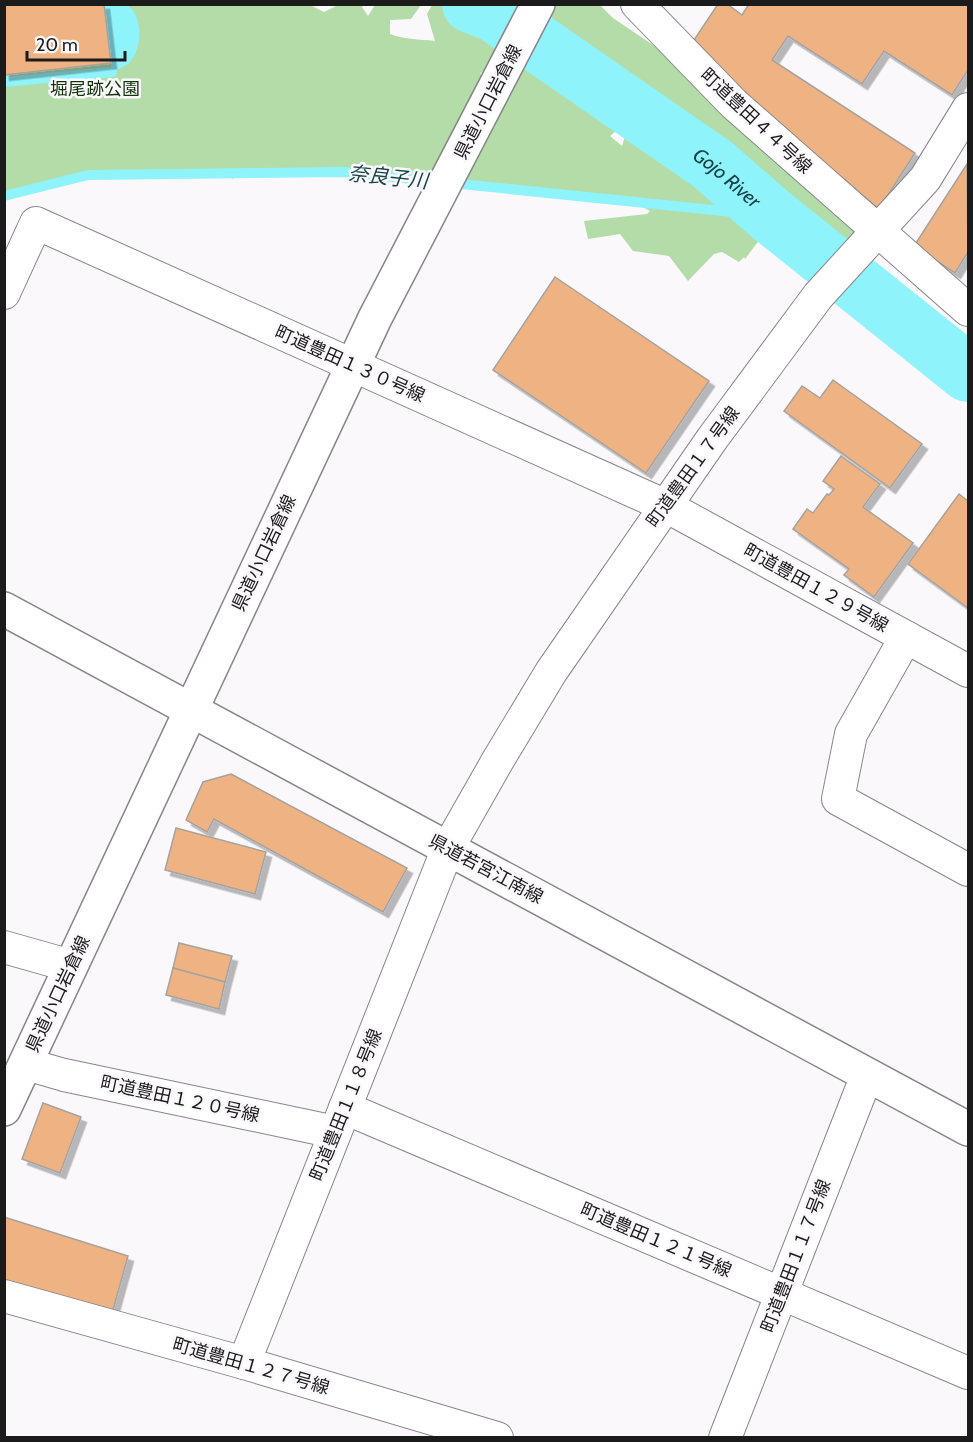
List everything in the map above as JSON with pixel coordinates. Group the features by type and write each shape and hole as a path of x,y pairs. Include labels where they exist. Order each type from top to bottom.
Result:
{"main road":[{"name":"県道小口岩倉線","path":"4,1109 352,365 538,4"},
{"name":"県道若宮江南線","path":"4,609 969,1129"}],"street":[{"name":"町道豊田４４号線","path":"637,4 734,104 876,236 969,310"},
{"name":"町道豊田１７号線","path":"448,848 550,672 664,505 818,296 876,236 938,162 969,109"},
{"name":"町道豊田１３０号線","path":"4,292 36,223 664,505"},
{"name":"町道豊田１２９号線","path":"664,505 969,671"},
{"path":"906,637 851,734 838,799 969,870"},
{"name":"町道豊田１１８号線","path":"244,1363 448,848"},
{"path":"4,947 71,966"},
{"name":"町道豊田１２０号線","path":"26,1064 64,1075 340,1120"},
{"name":"町道豊田１１７号線","path":"725,1437 867,1075"},
{"name":"町道豊田１２１号線","path":"340,1120 782,1293 969,1372"},
{"name":"町道豊田１２７号線","path":"4,1296 497,1437"}],"green space":[{"name":"堀尾跡公園","path":"308,4 324,12 336,6 332,5 364,4 362,7 368,16 375,5 421,5 411,19 390,20 390,34 435,41 427,14 432,5 473,8 501,30 507,53 490,63 480,74 496,81 513,43 580,65 614,103 622,126 610,136 622,146 627,131 656,137 676,154 706,171 707,183 735,190 754,220 766,231 745,259 744,257 739,262 722,252 714,254 688,281 669,256 633,251 620,234 588,239 584,221 647,214 650,211 634,202 592,197 581,201 548,193 344,172 283,173 279,177 253,177 252,173 238,173 233,179 226,173 88,175 5,194 4,5"},
{"path":"520,5 600,5 613,18 659,49 681,73 858,231 850,245 826,254 808,233 775,225 749,185 716,174 682,150 658,114 587,61 575,36 537,26"}],"water":[{"path":"104,5 128,6 137,18 139,26 139,43 133,58 112,72"}],"building":[{"path":"4,4 104,4 111,63 4,75"},
{"path":"718,4 727,4 742,15 749,4 968,4 968,70 952,95 884,51 862,84 788,36 772,60 915,153 879,209 688,49"},
{"path":"967,164 968,252 955,273 914,246"},
{"path":"555,277 709,381 646,473 493,370"},
{"path":"833,380 922,444 890,488 784,411 802,386 820,398"},
{"path":"841,456 880,484 863,507 913,543 874,597 844,575 849,569 793,529 807,509 813,513 827,494 829,495 834,489 823,481"},
{"path":"959,494 968,501 968,608 908,564"},
{"path":"231,774 407,868 383,912 214,819 207,832 186,820 203,782"},
{"path":"176,828 266,852 255,894 165,870"},
{"path":"179,943 232,956 225,982 173,968"},
{"path":"173,968 225,982 219,1009 166,995"},
{"path":"43,1103 81,1117 60,1173 22,1159"},
{"path":"4,1217 128,1256 111,1317 4,1288"}],"waterway":[{"name":"Gojo River","path":"471,4 494,13 712,164 772,216 968,373"},
{"path":"4,82 112,72"},
{"name":"奈良子川","path":"4,196 88,175 344,172 772,216"}]}
